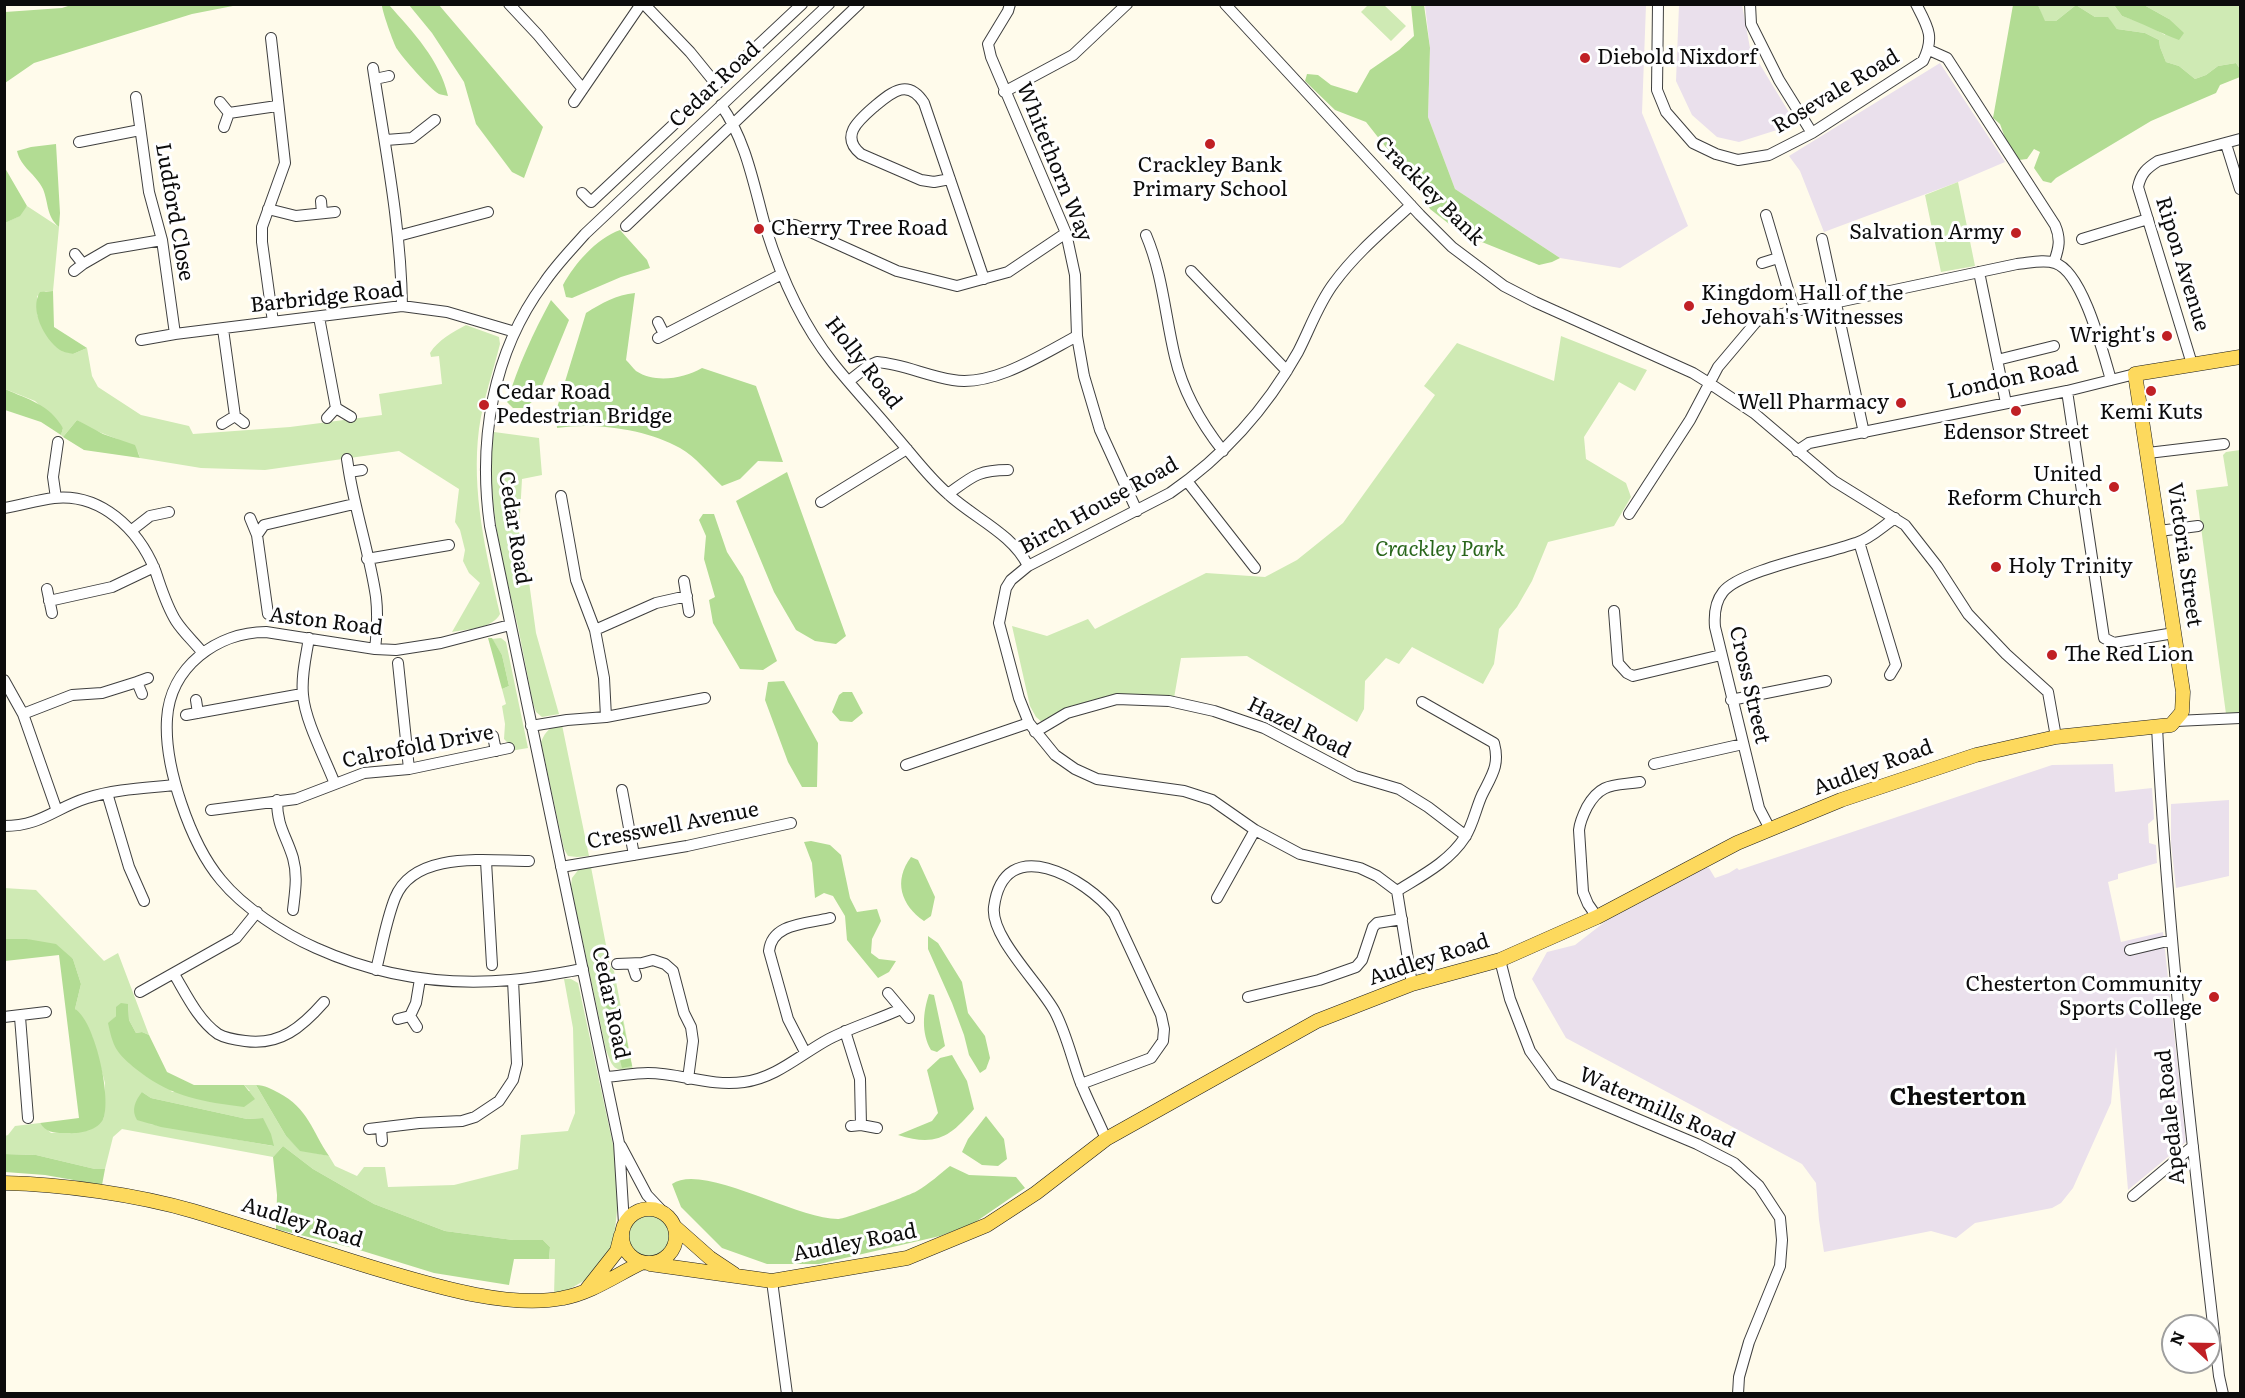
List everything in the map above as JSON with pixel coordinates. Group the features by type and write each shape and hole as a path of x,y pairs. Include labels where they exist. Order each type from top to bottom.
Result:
{"main road":[{"name":"London Road","path":"2135,374 2241,357"},
{"name":"Victoria Street","path":"2135,374 2183,704 2182,712 2176,722"},
{"path":"2157,727 2176,722"},
{"name":"Audley Road","path":"4,1183 114,1194 191,1211 426,1283 472,1294 532,1301 563,1298 585,1291 645,1263 772,1281 907,1258 942,1245 998,1218 1036,1193 1106,1139 1317,1022 1412,984 1500,960 1597,917 1711,855 1770,829 1841,800 1976,755 2056,737 2157,727"},
{"path":"585,1291 617,1251 623,1227 629,1217 640,1210 650,1209 664,1213 675,1227 676,1239 670,1254 661,1261 645,1263 632,1258 625,1251 622,1241 623,1227"},
{"name":"Audley Road","path":"675,1227 710,1258 738,1277"}],"street":[{"path":"509,4 582,87"},
{"path":"574,102 582,87 643,4 690,52 716,84"},
{"path":"582,193 591,202 802,4"},
{"name":"Cedar Road","path":"620,1143 490,526 484,473 491,404 499,372 515,332 543,283 561,260 585,234 829,4"},
{"name":"Cedar Road","path":"628,220 733,125 859,4"},
{"name":"Whitethorn Way","path":"1010,4 988,44 991,57 1066,233 1075,275 1077,336 1084,375 1100,430 1137,511"},
{"path":"1005,92 1073,55 1127,4"},
{"name":"Crackley Bank","path":"1225,4 1452,247 1504,286 1693,373 1754,414 1834,481 1894,518 1914,535 1968,614 2006,654 2048,692 2056,737"},
{"name":"Rosevale Road","path":"1658,4 1657,90 1666,112 1693,143 1716,154 1738,160 1769,155 1812,133 1917,66 1929,50"},
{"path":"1750,4 1750,24 1779,80 1812,133"},
{"path":"1916,4 1930,34 1929,50 1947,58 2055,225 2060,236 2054,262"},
{"path":"273,322 262,227 285,163 277,106 275,43"},
{"path":"389,76 374,73 386,140 398,236 402,272 402,306"},
{"path":"950,179 934,182 921,180 861,154 854,149 851,139 853,129 859,120 892,91 905,88 918,94 924,103 950,179 984,279"},
{"name":"Ludford Close","path":"136,97 149,192 162,240 164,268 176,334"},
{"path":"220,102 229,113"},
{"name":"Holly Road","path":"721,105 744,150 766,229 782,274 812,332 834,364 948,494 1008,540 1023,555 1028,566"},
{"path":"229,113 277,106"},
{"path":"224,127 229,113"},
{"path":"386,140 412,138 435,120"},
{"path":"79,142 140,130"},
{"name":"Ripon Avenue","path":"2192,364 2138,187 2140,177 2146,169 2158,161 2241,140"},
{"path":"2226,144 2241,189"},
{"path":"321,201 322,213"},
{"name":"Birch House Road","path":"1397,891 1377,876 1360,868 1300,854 1255,830 1212,800 1184,791 1097,779 1055,755 1032,727 1019,698 999,623 1006,588 1011,580 1028,566 1137,511 1187,481 1223,451 1252,420 1287,371 1319,307 1334,283 1370,241 1411,205"},
{"path":"268,209 296,216 335,212"},
{"path":"398,236 488,212"},
{"path":"1766,215 1795,313"},
{"path":"2082,239 2148,219"},
{"path":"766,229 780,224 795,225 897,272 957,286 1008,272 1066,233"},
{"path":"1146,235 1159,274 1175,358 1184,386 1204,428 1223,451"},
{"path":"1822,239 1864,433"},
{"path":"75,254 79,268 109,249 162,240"},
{"path":"1762,263 1778,258"},
{"path":"1629,514 1680,437 1718,367 1756,322 1763,318 2017,264 2054,262 2063,267 2076,280 2111,380"},
{"path":"1191,271 1287,371"},
{"path":"1979,272 2007,403"},
{"path":"658,322 661,336 782,274"},
{"name":"Barbridge Road","path":"141,340 402,306 447,312 515,332"},
{"path":"319,317 336,408 351,417"},
{"path":"222,424 239,420 223,329"},
{"path":"849,381 877,362 954,381 979,379 1012,369 1077,336"},
{"path":"1997,360 2054,346"},
{"name":"London Road","path":"1797,451 1809,443 2067,391 2135,374"},
{"path":"2067,391 2104,638 2114,644 2174,633"},
{"path":"327,418 336,408"},
{"path":"56,498 53,477 58,442"},
{"path":"2148,453 2224,444"},
{"path":"822,502 907,448"},
{"path":"347,459 354,504 376,597 375,649"},
{"path":"349,472 362,470"},
{"path":"948,494 974,476 988,470 1008,470"},
{"path":"1187,481 1255,567"},
{"path":"561,496 576,580 595,630 604,678 606,717"},
{"path":"4,508 56,498 86,501 110,512 132,530 154,567 176,620 202,652"},
{"path":"257,536 264,525 354,504"},
{"path":"132,530 150,516 169,512"},
{"path":"250,518 257,536 268,614"},
{"name":"Cross Street","path":"1770,829 1759,808 1721,655 1714,617 1719,598 1728,587 1745,576 1859,542 1894,518"},
{"path":"2159,531 2198,526"},
{"path":"1859,542 1896,665 1890,675"},
{"path":"367,560 449,545"},
{"path":"51,613 48,595 112,586 154,567"},
{"path":"684,581 689,612"},
{"path":"595,630 656,603 687,596"},
{"path":"1614,611 1618,663 1627,674 1633,676 1721,655"},
{"name":"Aston Road","path":"510,625 433,645 396,650 250,632 227,638 202,652 188,666 175,686 168,710 168,735 175,785 190,827 205,859 237,897 315,948 376,970 420,979 476,982 513,980 583,969"},
{"path":"309,638 302,694 307,717 334,784"},
{"path":"398,663 409,769"},
{"path":"23,714 72,695 102,693 148,678"},
{"path":"4,680 23,714 57,811"},
{"path":"1731,700 1826,681"},
{"path":"137,682 142,693"},
{"path":"196,700 192,714 302,694"},
{"path":"531,726 606,717 705,698"},
{"name":"Hazel Road","path":"906,765 1116,699 1169,701 1214,711 1264,728 1355,776 1399,789 1428,807 1466,836"},
{"path":"1412,984 1397,891 1440,864 1466,836 1478,803 1496,766 1497,756 1494,743 1422,702"},
{"path":"2176,722 2241,718"},
{"name":"Apedale Road","path":"2157,727 2162,832 2172,940 2193,1146 2219,1376 2223,1394"},
{"path":"492,736 496,751"},
{"path":"1653,764 1743,744"},
{"name":"Calrofold Drive","path":"211,810 296,799 364,773 409,769 509,748"},
{"path":"1597,917 1583,892 1579,830 1581,820 1594,794 1599,790 1640,782"},
{"path":"4,826 31,824 86,798 107,793 175,785"},
{"path":"622,790 634,855"},
{"path":"107,793 129,867 144,901"},
{"path":"277,800 277,818 293,857 297,880 293,910"},
{"name":"Cresswell Avenue","path":"561,867 634,855 792,823"},
{"path":"1216,898 1255,830"},
{"path":"486,861 492,965"},
{"path":"376,970 396,896 423,868 446,862 529,861"},
{"path":"1081,1084 1150,1058 1163,1041 1164,1029 1161,1015 1114,914 1105,902 1093,891 1064,875 1038,866 1024,866 1012,871 1003,881 993,909 996,924 1002,938 1055,1012 1081,1084 1106,1139"},
{"path":"140,992 236,938 257,912"},
{"path":"805,1052 788,1019 769,951 770,942 774,934 781,930 830,918"},
{"path":"1248,997 1319,980 1349,970 1362,960 1373,927 1377,923 1402,919"},
{"path":"2130,950 2172,940"},
{"path":"617,964 653,960 665,964 673,971 693,1041 688,1079"},
{"name":"Watermills Road","path":"1500,960 1510,999 1530,1051 1554,1083 1697,1144 1734,1163 1760,1186 1780,1218 1782,1240 1780,1266 1749,1342 1739,1377 1738,1394"},
{"path":"632,964 636,976"},
{"path":"174,974 200,1015 219,1034 238,1040 258,1043 279,1039 304,1024 324,1002"},
{"path":"410,1016 416,1003 420,979"},
{"path":"369,1129 462,1121 489,1110 499,1101 513,1080 517,1064 513,980"},
{"path":"888,993 909,1018"},
{"path":"606,1077 648,1073 688,1079 744,1082 784,1068 805,1052 845,1030 901,1009"},
{"path":"4,1017 20,1017 46,1012"},
{"path":"398,1019 410,1016"},
{"path":"410,1016 417,1027"},
{"path":"20,1017 28,1118"},
{"path":"845,1030 860,1079 856,1125 877,1128"},
{"path":"381,1128 382,1141"},
{"path":"620,1143 647,1195 664,1213"},
{"path":"620,1143 623,1227"},
{"path":"2133,1196 2193,1146"},
{"path":"772,1281 787,1394"}],"shaded area":[{"path":"1425,5 1646,5 1642,113 1688,226 1620,268 1560,258 1455,189 1428,117 1430,48"},
{"path":"1679,5 1742,5 1750,48 1796,124 1739,142 1717,137 1692,115 1676,81"},
{"path":"1940,63 2005,162 1824,232 1800,171 1789,156"},
{"path":"2113,764 2115,792 2152,788 2154,819 2148,824 2149,843 2156,845 2157,863 2118,874 2118,879 2108,882 2121,942 2163,932 2186,1142 2128,1190 2116,1047 2111,1103 2073,1188 2061,1203 2052,1208 1975,1223 1956,1238 1931,1231 1824,1252 1816,1183 1802,1164 1566,1038 1532,979 1547,952 1575,945 1606,921 1706,867 1715,878 1737,868 1739,870 2052,765"},
{"path":"2229,800 2229,876 2176,888 2171,843 2171,804"}],"green space":[{"path":"74,4 238,5 192,14 34,63 5,83 5,12 62,8"},
{"path":"1369,4 1384,5 1406,26 1391,41 1361,12"},
{"path":"382,5 389,5 424,47 439,70 448,96 435,91 400,53 395,46"},
{"path":"409,5 439,5 543,127 524,178 512,172 476,124 464,82 432,33"},
{"path":"1411,5 1424,5 1430,48 1428,117 1455,189 1560,258 1539,265 1462,234 1430,209 1416,184 1421,171 1392,155 1366,122 1335,110 1305,81 1307,74 1318,75 1331,85 1357,93 1370,70 1399,50 1414,36"},
{"path":"2013,5 2038,5 2045,21 2056,21 2076,5 2095,17 2108,17 2117,29 2145,33 2159,40 2166,62 2179,66 2195,79 2206,75 2218,66 2236,63 2240,69 2240,77 2220,85 2216,93 2151,121 2051,183 2043,181 2034,168 2040,152 2034,149 2027,159 2019,160 2008,146 2000,124 1993,118"},
{"path":"2038,5 2076,5 2056,21 2044,21"},
{"path":"2076,5 2114,5 2122,16 2146,24 2165,35 2169,19 2144,5 2240,5 2240,69 2236,63 2218,66 2206,75 2195,79 2179,66 2166,62 2159,40 2145,33 2117,29 2108,18 2095,17"},
{"path":"2114,5 2144,5 2169,19 2184,33 2179,40 2122,16"},
{"path":"56,144 59,227 50,214 43,189 22,162 17,151"},
{"path":"5,168 27,206 20,216 5,223"},
{"path":"1958,182 1975,266 1941,272 1925,195"},
{"path":"27,206 59,227 53,291 46,291 37,296 37,315 73,354 87,348 92,376 98,387 141,415 189,426 193,434 290,427 382,415 379,394 442,384 439,356 431,357 430,353 446,337 466,325 499,337 500,344 481,418 477,452 481,522 500,614 496,619 479,628 452,632 480,583 469,573 463,561 465,550 460,530 455,522 459,489 399,451 265,470 201,468 140,458 138,452 117,439 89,428 77,420 63,437 61,435 63,428 35,401 5,389 5,223 17,217"},
{"path":"620,230 647,260 650,268 621,277 572,298 566,297 563,285 580,260 603,239"},
{"path":"53,291 54,327 87,348 73,354 60,350 44,331 37,315 37,299 40,292"},
{"path":"635,293 626,360 636,371 652,377 678,377 702,368 756,386 783,462 758,461 740,479 722,486 686,452 667,441 620,429 587,426 557,428 556,411 586,313 609,300"},
{"path":"551,300 569,320 537,398 524,408 513,408 507,402 511,389 526,350"},
{"name":"Crackley Park","path":"1561,336 1647,370 1635,391 1619,382 1584,437 1586,459 1626,483 1631,497 1614,526 1548,542 1532,581 1517,607 1499,629 1494,664 1483,684 1412,647 1399,664 1386,658 1365,681 1364,709 1357,722 1247,656 1181,658 1174,698 1145,696 1043,723 1036,717 1030,706 1012,626 1047,636 1088,619 1095,629 1206,573 1265,577 1297,560 1343,523 1435,395 1424,386 1457,343 1554,381"},
{"path":"5,389 45,408 63,428 61,435 41,422 5,410"},
{"path":"77,420 103,434 135,445 140,458 84,450 63,437"},
{"path":"494,432 539,438 542,475 522,479 519,532 527,567 536,633 559,714 542,717 536,712 533,703 497,530 492,481"},
{"path":"2240,450 2240,713 2226,714 2196,490 2228,486 2223,455 2226,452"},
{"path":"787,472 846,636 836,644 815,641 796,630 774,592 736,501"},
{"path":"703,514 714,514 727,552 743,577 777,661 763,670 740,669 713,623 709,600 715,597 704,559 706,536 699,520"},
{"path":"488,638 492,638 502,655 509,686 502,689"},
{"path":"501,638 506,642 528,748 510,751 509,744 504,739 505,724 502,706 506,704 502,689 509,686 502,655 492,639"},
{"path":"784,681 818,743 817,787 802,787 788,762 765,700 768,682"},
{"path":"843,692 852,692 863,713 852,722 840,721 832,712 839,695"},
{"path":"562,725 589,856 568,856 564,849 541,742 549,730"},
{"path":"804,842 830,845 841,855 850,898 857,912 877,909 881,921 872,939 871,953 879,959 896,961 889,972 878,978 847,940 845,916 833,896 824,893 815,898 812,863"},
{"path":"911,857 918,860 935,897 931,916 924,921 910,908 902,892 902,875"},
{"path":"591,867 633,1070 621,1070 615,1067 606,1050 571,886 572,878 579,869"},
{"path":"4,888 36,890 104,961 118,953 149,1035 142,1032 136,1033 129,1020 128,1004 111,1021 172,1092 250,1091 244,1085 256,1085 286,1136 300,1150 329,1156 335,1166 357,1176 364,1167 385,1167 388,1187 454,1185 518,1169 521,1135 568,1131 575,1113 573,1028 564,979 571,979 578,983 615,1154 618,1201 611,1248 587,1279 554,1295 555,1259 549,1259 550,1247 543,1240 513,1240 445,1231 374,1204 313,1169 283,1146 273,1157 122,1129 113,1137 105,1169 95,1169 36,1155 5,1154 5,1136 15,1126 40,1123 51,1133 75,1133 104,1118 105,1083 92,1036 75,1009 81,984 73,959 27,939 5,939","holes":["142,1092 151,1098 247,1119 262,1118 273,1146 150,1124"]},
{"path":"928,936 938,943 962,982 968,1013 985,1036 990,1058 986,1069 980,1073 969,1055 952,1003 928,949"},
{"path":"5,939 27,939 56,944 73,959 81,984 75,1009 89,1028 100,1059 103,1076 106,1107 102,1121 94,1128 78,1133 56,1133 49,1131 40,1123 79,1118 59,955 5,961"},
{"path":"929,994 934,995 945,1046 937,1052 931,1050 924,1030 924,1015"},
{"path":"610,995 622,1018 632,1066 622,1068 605,1002 605,997"},
{"path":"121,1003 128,1004 129,1020 136,1033 142,1032 149,1035 167,1072 194,1085 244,1085 255,1099 244,1107 189,1097 164,1087 140,1072 119,1053 110,1033 108,1023 116,1016 116,1007"},
{"path":"952,1055 967,1081 974,1109 957,1127 941,1137 923,1140 898,1135 932,1121 938,1113 927,1070 940,1058"},
{"path":"256,1085 273,1090 297,1106 329,1156 300,1151 286,1136"},
{"path":"142,1092 151,1098 247,1119 263,1118 274,1146 161,1127 137,1120 134,1113 135,1106"},
{"path":"986,1116 1004,1139 1007,1159 998,1166 982,1165 962,1152 968,1139"},
{"path":"283,1146 313,1169 374,1204 445,1231 513,1240 543,1240 550,1247 549,1259 514,1259 509,1285 434,1273 353,1248 276,1229 277,1195 273,1157"},
{"path":"4,1154 36,1155 95,1169 105,1169 102,1185 45,1175 5,1172"},
{"path":"950,1166 969,1175 1016,1177 1025,1188 974,1223 940,1236 819,1264 767,1264 722,1248 681,1207 672,1184 686,1179 705,1180 800,1211 839,1219 912,1194"},
{"path":"648,1215 663,1221 669,1236 663,1251 648,1257 633,1251 627,1236 633,1221"}],"place":[{"name":"Diebold Nixdorf","path":"1585,58"},
{"name":"Crackley Bank Primary School","path":"1210,144"},
{"name":"Cherry Tree Road","path":"759,229"},
{"name":"Salvation Army","path":"2016,233"},
{"name":"Kingdom Hall of the Jehovah's Witnesses","path":"1689,306"},
{"name":"Wright's","path":"2167,336"},
{"name":"Kemi Kuts","path":"2151,391"},
{"name":"Well Pharmacy","path":"1901,403"},
{"name":"Cedar Road Pedestrian Bridge","path":"484,405"},
{"name":"Edensor Street","path":"2016,411"},
{"name":"United Reform Church","path":"2114,487"},
{"name":"Holy Trinity","path":"1996,567"},
{"name":"The Red Lion","path":"2052,655"},
{"name":"Chesterton Community Sports College","path":"2214,997"}],"district":[{"name":"Chesterton","path":"1958,1098"}]}
